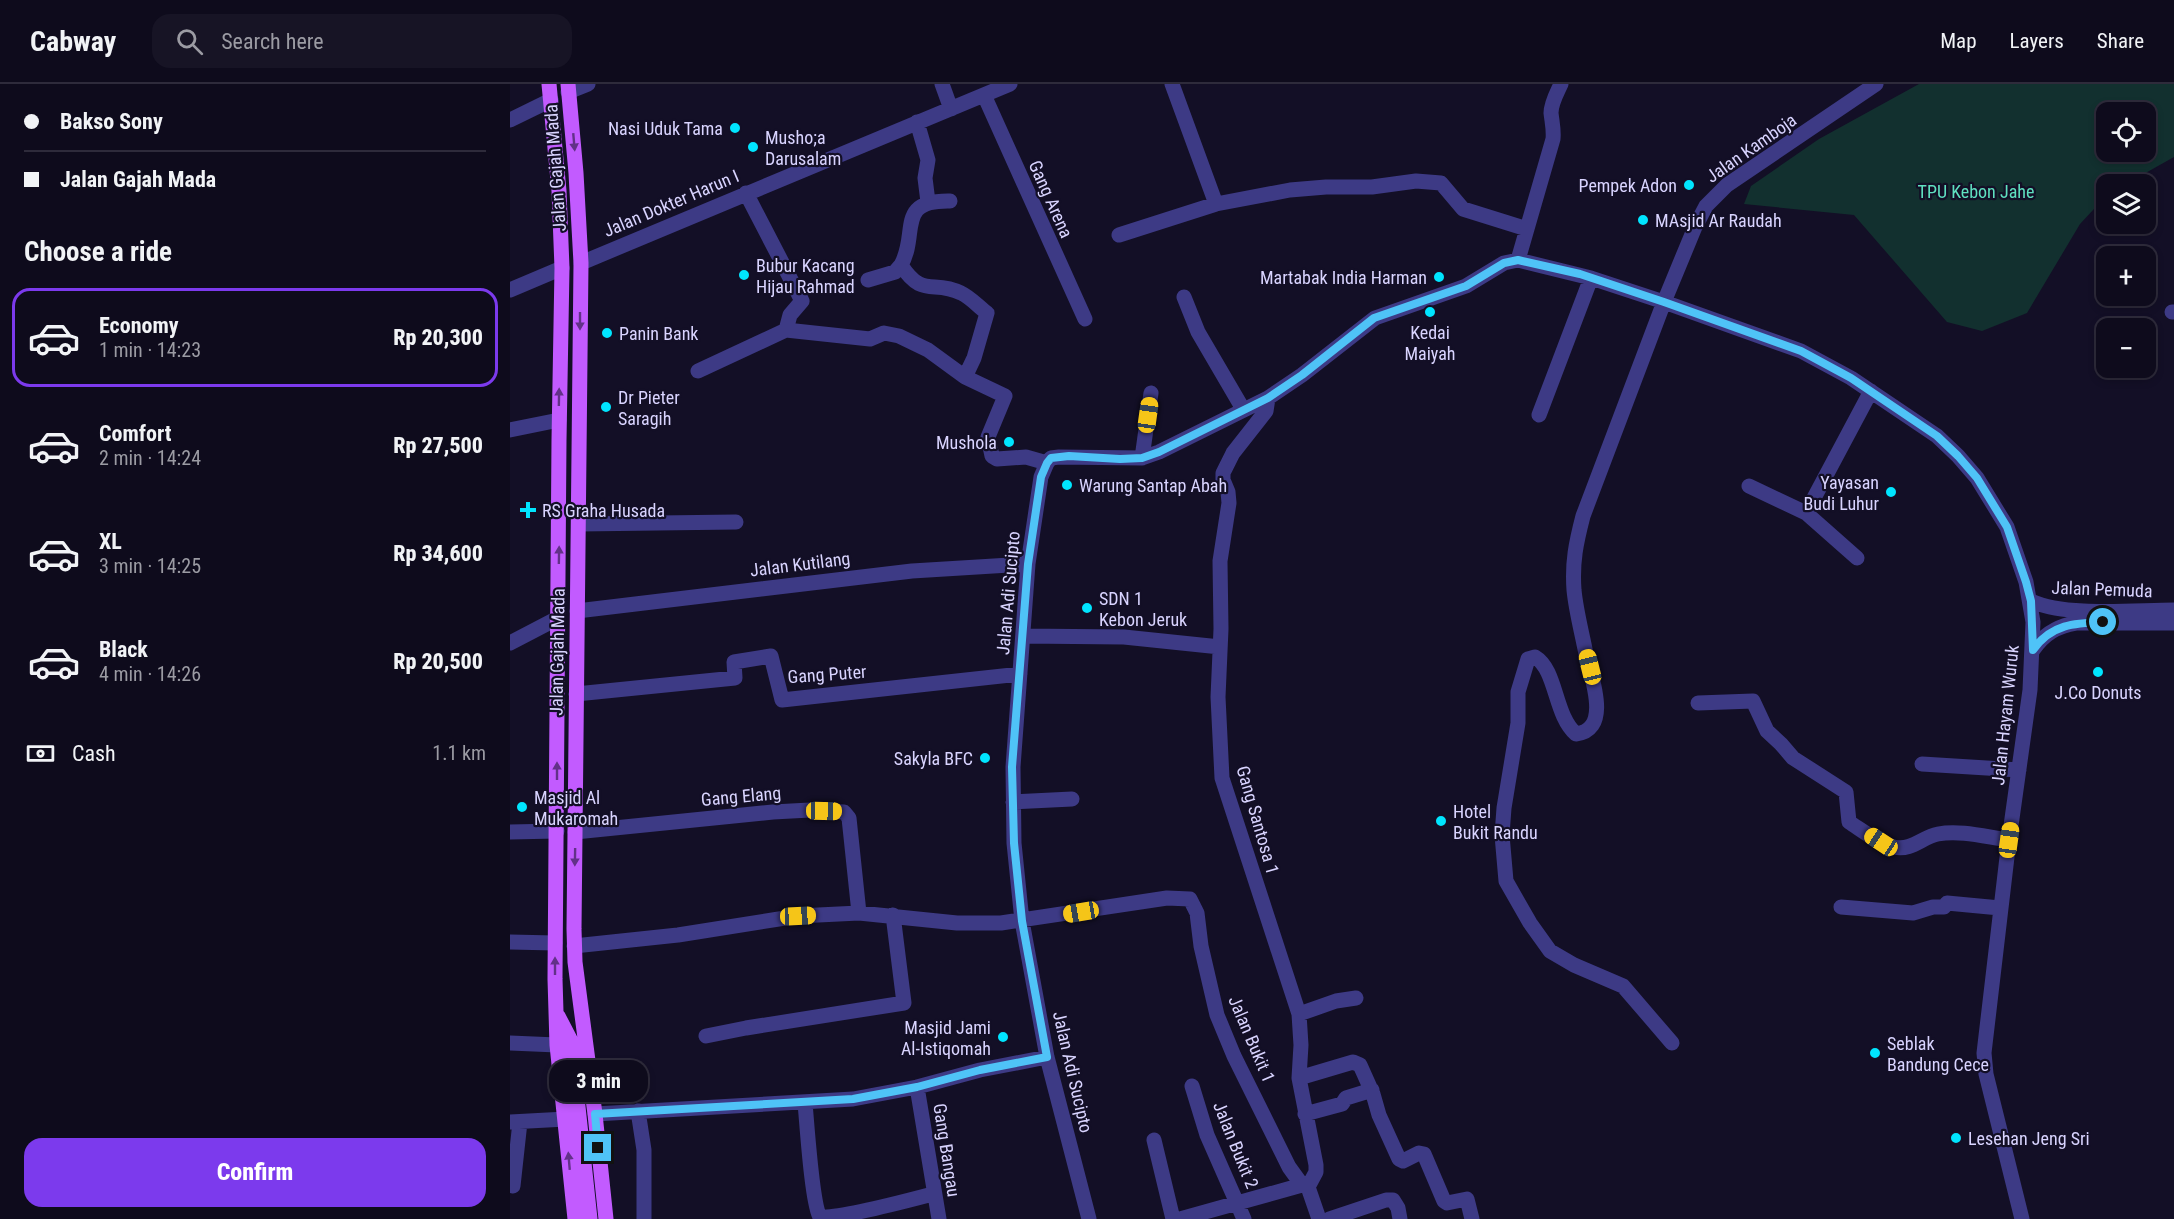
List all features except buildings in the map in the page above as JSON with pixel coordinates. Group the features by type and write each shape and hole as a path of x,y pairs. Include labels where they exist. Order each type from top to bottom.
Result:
{"main road":[{"name":"Jalan Gajah Mada","path":"549,84 559,191 562,268 558,455 556,1014 567,1046 566,1119 575,1219"},
{"name":"Jalan Gajah Mada","path":"568,88 576,173 580,263 574,946 606,1219"},
{"path":"558,455 579,455"},
{"path":"582,1012 567,1046 590,1219"}],"street":[{"path":"568,88 588,84"},
{"path":"942,84 951,109"},
{"name":"Jalan Dokter Harun I","path":"580,263 1010,84"},
{"path":"1172,84 1216,204"},
{"path":"1518,260 1553,139 1552,103 1561,84"},
{"name":"Jalan Kamboja","path":"1672,1043 1623,986 1574,965 1550,951 1506,881 1502,835 1504,808 1518,723 1518,692 1528,659 1535,657 1541,661 1567,726 1576,734 1583,733 1591,727 1595,720 1597,694 1575,593 1573,561 1575,548 1583,516 1664,302 1695,227 1711,200 1727,185 1876,84"},
{"name":"Gang Arena","path":"984,95 1085,319"},
{"path":"510,120 551,100"},
{"path":"917,122 928,160 925,178 928,202"},
{"path":"1119,235 1216,204 1290,190 1372,187 1416,181 1441,183 1463,209 1527,229"},
{"path":"746,193 802,301 790,315 786,330"},
{"path":"868,279 895,272 901,265 907,255 915,214 921,206 928,202 950,201"},
{"path":"698,371 786,330 870,339 884,333 899,336 928,350 965,377 1005,396 988,437 992,456 997,459 1026,457 1047,463 1051,458 1069,456 1142,458 1159,452 1268,398 1302,375 1374,318 1466,286 1504,263 1518,260 1591,278 1664,302"},
{"path":"901,265 909,278 922,287 945,288 962,293 987,314 974,358 965,377"},
{"path":"510,290 562,268"},
{"path":"1539,415 1591,278"},
{"path":"1184,297 1198,333 1243,409"},
{"name":"Jalan Hayam Wuruk","path":"1664,302 1801,351 1871,391 1937,436 1958,456 1977,478 2007,527 2031,601 2033,650 2030,690 2000,908 1984,1053 1986,1074 2022,1219"},
{"path":"1806,513 1871,391"},
{"path":"1142,458 1151,393"},
{"name":"Gang Santosa 1","path":"1268,398 1266,411 1233,453 1223,473 1229,503 1220,561 1218,697 1222,778 1299,1014 1301,1045 1299,1078 1316,1166 1316,1172 1305,1186"},
{"path":"510,430 559,420"},
{"name":"Jalan Adi Sucipto","path":"1047,463 1041,477 1028,564 1012,767 1014,843 1022,921 1047,1057 1089,1219"},
{"path":"1749,486 1806,513 1857,558"},
{"path":"579,524 736,522"},
{"name":"Jalan Kutilang","path":"577,611 912,571 1028,564"},
{"name":"Jalan Pemuda","path":"2031,601 2042,606 2071,610 2174,610"},
{"path":"510,643 558,618"},
{"name":"Jalan Pemuda","path":"2033,650 2050,632 2076,622 2174,623"},
{"path":"1023,636 1124,637 1220,647"},
{"name":"Gang Puter","path":"576,694 735,678 734,662 771,656 782,700 1020,674"},
{"path":"1698,703 1754,701 1767,732 1793,758 1846,792 1849,822 1881,842 1903,848 1938,834 1954,833 2009,840"},
{"path":"1922,764 2019,770"},
{"path":"1013,802 1072,799"},
{"name":"Gang Elang","path":"575,832 773,812 810,810 844,812 849,818 859,913"},
{"path":"510,832 557,831"},
{"name":"Jalan Bukit 1","path":"1022,921 1167,898 1180,897 1190,900 1197,913 1201,946 1217,1015 1234,1056 1289,1167 1305,1186 1319,1219"},
{"path":"1841,907 1913,913 1932,907 1944,907 1947,903 2000,908"},
{"path":"574,946 688,933 798,916 859,913 957,922 1022,921"},
{"path":"706,1036 904,1003 892,915"},
{"path":"510,942 555,943"},
{"path":"1299,1014 1336,1001 1356,998"},
{"path":"510,1043 567,1046"},
{"path":"595,1114 853,1099 917,1087 980,1070 1047,1057"},
{"path":"1299,1078 1358,1062 1399,1159 1403,1161 1419,1153 1424,1154 1444,1201 1447,1203 1467,1198 1472,1219"},
{"name":"Jalan Bukit 2","path":"1192,1086 1207,1135 1244,1219"},
{"name":"Gang Bangau","path":"917,1087 933,1194 939,1219"},
{"path":"1305,1114 1342,1104 1346,1098 1371,1090"},
{"path":"805,1103 814,1192 820,1217 830,1219 861,1213 933,1194"},
{"path":"638,1111 644,1150 644,1219"},
{"path":"513,1186 515,1122 566,1119"},
{"path":"1154,1140 1173,1219"},
{"path":"1180,1219 1305,1186"},
{"path":"1329,1219 1386,1200 1393,1200 1398,1208 1400,1219"}],"green space":[{"name":"TPU Kebon Jahe","path":"1919,84 2174,84 2174,157 2144,174 2096,174 2096,207 2080,224 2027,313 1982,331 1947,322 1854,215 1744,204 1751,186 1819,139"}],"place":[{"name":"Nasi Uduk Tama","path":"735,128"},
{"name":"Musho;a Darusalam","path":"753,147"},
{"name":"Pempek Adon","path":"1689,185"},
{"name":"MAsjid Ar Raudah","path":"1643,220"},
{"name":"Bubur Kacang Hijau Rahmad","path":"744,275"},
{"name":"Martabak India Harman","path":"1439,277"},
{"name":"Kedai Maiyah","path":"1430,312"},
{"name":"Panin Bank","path":"607,333"},
{"name":"Dr Pieter Saragih","path":"606,407"},
{"name":"Mushola","path":"1009,442"},
{"name":"Warung Santap Abah","path":"1067,485"},
{"name":"Yayasan Budi Luhur","path":"1891,492"},
{"name":"RS Graha Husada","path":"528,510"},
{"name":"SDN 1 Kebon Jeruk","path":"1087,608"},
{"name":"J.Co Donuts","path":"2098,672"},
{"name":"Sakyla BFC","path":"985,758"},
{"name":"Masjid Al Mukaromah","path":"522,807"},
{"name":"Hotel Bukit Randu","path":"1441,821"},
{"name":"Masjid Jami Al-Istiqomah","path":"1003,1037"},
{"name":"Seblak Bandung Cece","path":"1875,1053"},
{"name":"Lesehan Jeng Sri","path":"1956,1138"}],"route":[{"path":"598,1148 595,1114 853,1099 917,1087 980,1070 1047,1057 1022,921 1014,843 1012,767 1028,564 1041,477 1045,466 1051,458 1094,456 1120,459 1142,458 1159,452 1268,398 1302,375 1374,318 1466,286 1504,263 1518,260 1580,274 1801,351 1851,378 1937,436 1977,478 2007,527 2026,582 2031,601 2033,650 2040,640 2064,625 2076,622 2103,622"}]}
